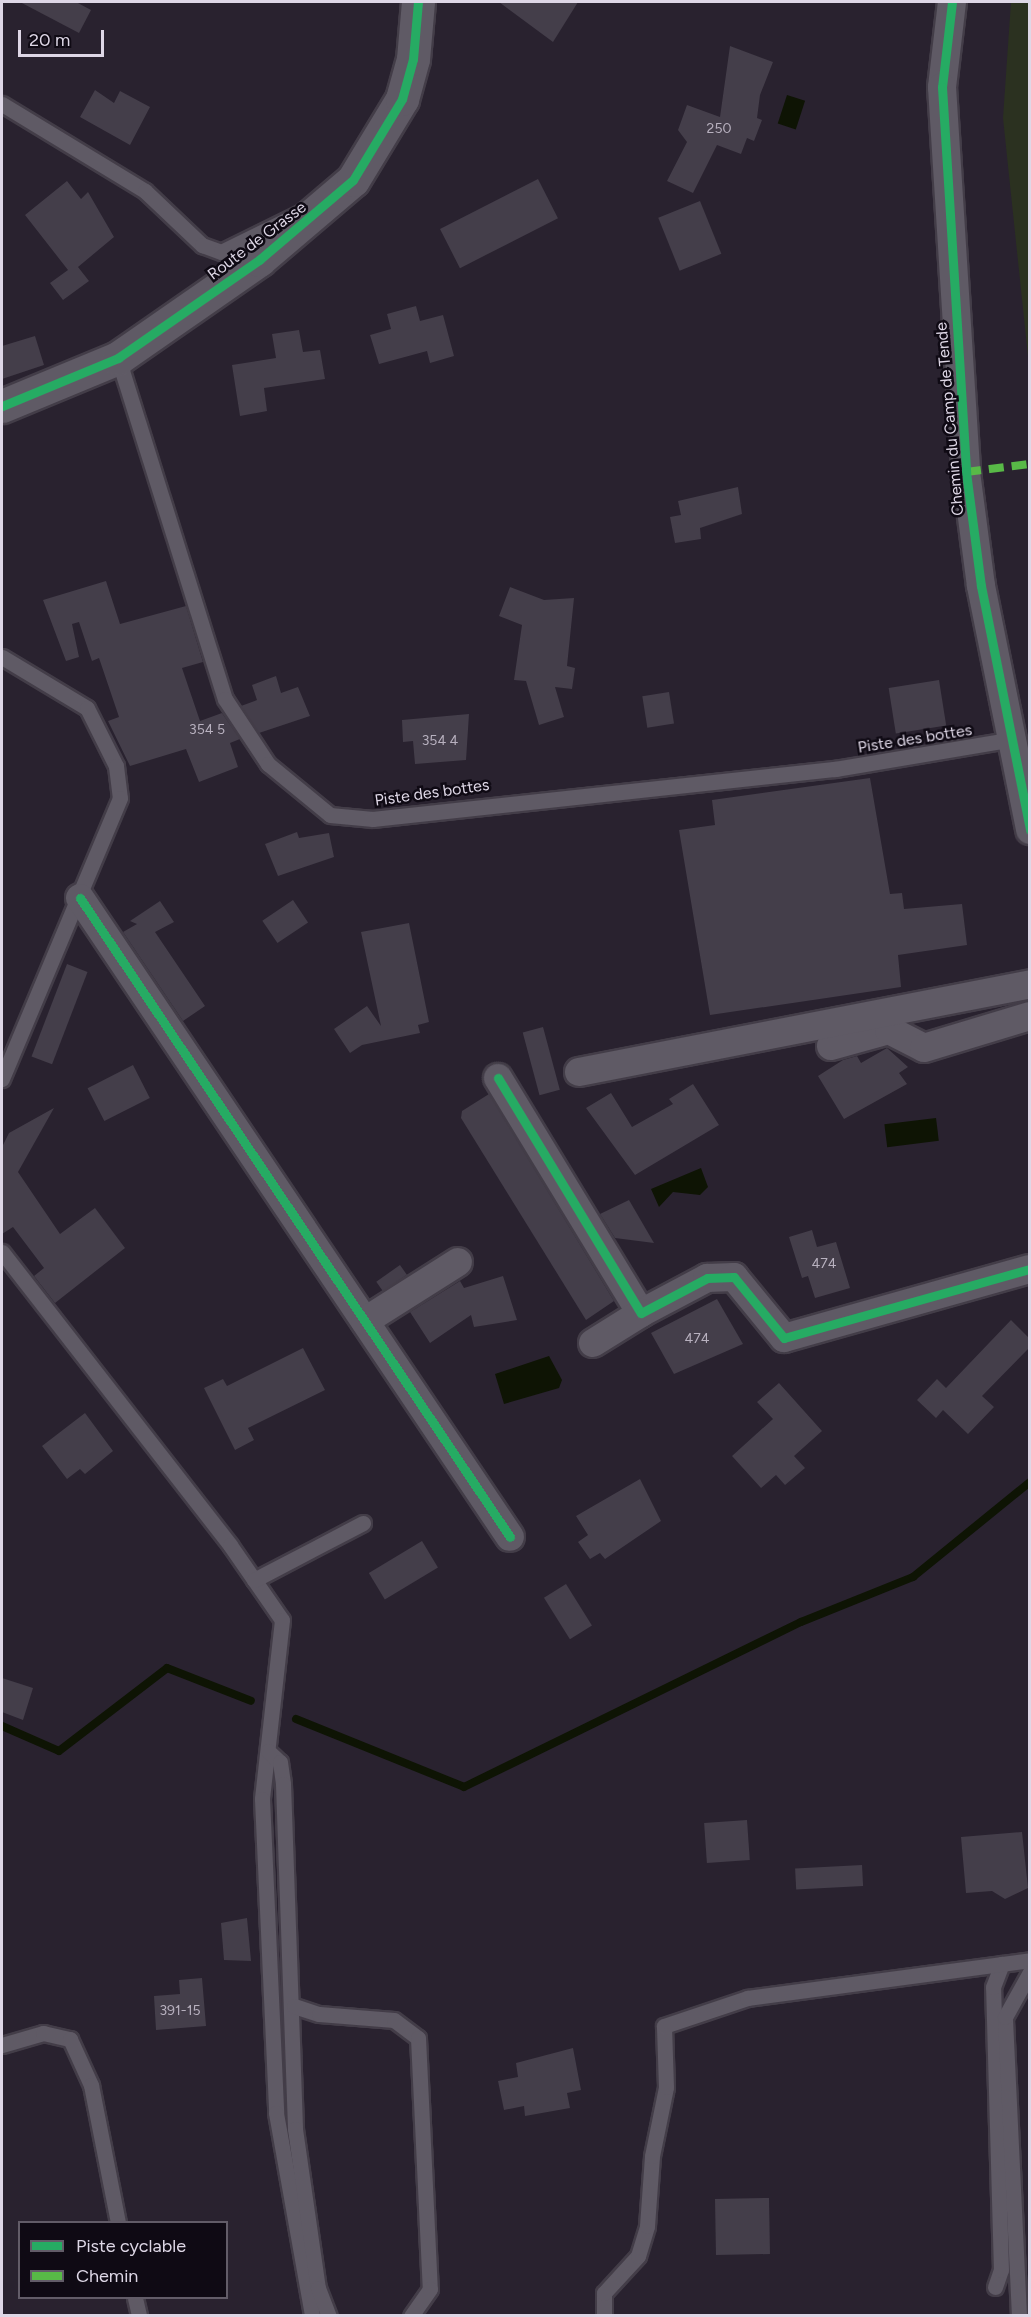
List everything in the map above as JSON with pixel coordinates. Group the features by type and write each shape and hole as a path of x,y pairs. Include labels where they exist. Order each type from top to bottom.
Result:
{"street":[{"name":"Route de Grasse","path":"2,406 118,358 316,215 353,180 402,99 413,59 417,2"},
{"name":"Chemin du Camp de Tende","path":"952,2 942,87 966,472 981,586 1016,739 1029,830"},
{"path":"80,898 510,1537"},
{"path":"579,1072 1029,984"},
{"path":"831,1046 889,1030 924,1048 1029,1016"},
{"path":"498,1078 641,1313"},
{"path":"365,1322 458,1262"},
{"path":"593,1343 641,1313 707,1278 734,1277 784,1338 1029,1269"}],"lane":[{"path":"2,104 145,191 202,245 221,252 291,214 316,215"},
{"name":"Piste des bottes","path":"118,358 225,699 268,764 330,815 373,819 835,769 1016,739"},
{"path":"2,657 87,708 116,766 120,798 80,898 2,1079"},
{"path":"2,1252 254,1580 282,1620 262,1799 276,2113 312,2316"},
{"path":"254,1580 363,1523"},
{"path":"268,1751 280,1762 283,1784 294,2006 295,2129 318,2288 329,2316"},
{"path":"604,2316 604,2293 638,2256 647,2226 652,2156 666,2087 664,2026 747,1998 1029,1960"},
{"path":"995,2287 1001,2270 993,1987 1002,1964"},
{"path":"1019,2316 1005,2017 1029,1972"},
{"path":"294,2006 319,2014 394,2020 418,2038 430,2289 411,2316"},
{"path":"2,2044 43,2033 70,2039 91,2085 118,2221"},
{"path":"135,2299 139,2316"}],"shaded area":[{"path":"1011,2 1029,2 1029,366 1003,118"},
{"path":"787,95 805,101 796,129 778,124"},
{"path":"936,1118 939,1141 887,1147 884,1124"},
{"path":"701,1168 708,1187 700,1195 673,1192 659,1207 651,1189"},
{"path":"549,1356 562,1380 559,1388 504,1404 495,1374"}],"building":[{"path":"20,2 76,2 91,10 79,33"},
{"path":"499,2 578,2 553,42"},
{"path":"730,46 773,62 760,95 757,118 762,120 754,141 747,138 741,154 717,145 693,193 667,181 687,142 678,130 687,105 720,117"},
{"path":"95,90 114,103 120,91 150,107 130,145 80,117"},
{"path":"538,179 558,218 460,268 440,229"},
{"path":"67,181 81,199 88,192 114,237 78,267 89,281 63,300 50,283 68,270 25,215"},
{"path":"700,201 721,254 680,271 658,218"},
{"path":"416,306 420,321 443,315 454,356 430,363 427,351 379,364 370,335 391,329 387,314"},
{"path":"299,330 303,352 320,350 325,379 264,388 267,411 240,416 232,365 276,358 272,334"},
{"path":"35,336 44,365 2,379 2,346"},
{"path":"738,487 742,514 700,528 701,539 675,543 670,517 681,515 678,501"},
{"path":"106,581 120,624 186,606 203,662 182,668 200,721 222,713 240,739 230,743 238,767 199,782 186,749 130,766 108,721 119,717 99,658 92,661 79,622 72,624 79,657 66,661 43,600"},
{"path":"510,587 544,600 574,598 567,666 575,668 572,689 555,687 564,717 539,725 526,681 514,680 522,625 499,616"},
{"path":"276,676 281,693 298,687 310,716 259,733 241,706 257,700 252,685"},
{"path":"939,680 946,725 896,733 889,688"},
{"path":"669,692 674,724 647,728 642,696"},
{"path":"469,714 466,760 415,764 413,741 403,742 402,720"},
{"path":"870,778 890,894 902,893 904,909 962,904 967,945 898,955 901,987 710,1015 679,830 715,825 712,800"},
{"path":"297,832 299,838 329,833 334,857 278,876 265,844"},
{"path":"293,900 308,922 277,943 262,921"},
{"path":"160,901 174,922 155,932 205,1006 183,1021 123,932 137,924 130,921"},
{"path":"409,923 429,1022 418,1025 420,1033 362,1045 350,1053 334,1029 367,1006 381,1026 361,932"},
{"path":"67,964 88,972 52,1064 32,1056"},
{"path":"543,1027 560,1090 540,1095 523,1032"},
{"path":"887,1048 908,1067 899,1073 907,1084 844,1119 818,1076 843,1060 857,1056 861,1063"},
{"path":"133,1065 150,1098 104,1121 88,1088"},
{"path":"693,1084 719,1125 635,1175 586,1108 611,1093 632,1127 673,1104 669,1099"},
{"path":"489,1094 614,1301 586,1320 461,1118 462,1111"},
{"path":"54,1108 18,1172 60,1234 95,1208 125,1248 55,1303 34,1276 44,1268 13,1227 2,1234 2,1147 9,1133"},
{"path":"629,1200 654,1243 615,1238 600,1214"},
{"path":"812,1230 817,1247 836,1242 850,1288 815,1298 808,1276 802,1278 789,1237"},
{"path":"400,1265 407,1275 383,1291 376,1282"},
{"path":"503,1276 517,1320 474,1327 471,1315 430,1343 410,1312 460,1281 464,1288"},
{"path":"717,1299 743,1344 674,1374 651,1333"},
{"path":"1011,1320 1029,1338 1029,1348 982,1396 994,1407 968,1434 943,1410 936,1418 917,1400 937,1379 946,1388"},
{"path":"303,1348 325,1390 248,1428 254,1440 235,1450 204,1388 223,1379 227,1386"},
{"path":"779,1383 822,1431 794,1456 805,1468 785,1485 776,1475 761,1488 732,1456 773,1419 757,1402"},
{"path":"85,1413 113,1451 85,1474 80,1469 67,1479 42,1446"},
{"path":"640,1479 661,1521 605,1559 600,1553 590,1559 578,1542 588,1535 576,1516"},
{"path":"422,1541 438,1568 385,1600 369,1573"},
{"path":"566,1584 592,1626 570,1639 544,1598"},
{"path":"2,1678 33,1688 23,1720 2,1712"},
{"path":"747,1820 750,1860 707,1863 704,1823"},
{"path":"1022,1832 1028,1888 1005,1899 992,1891 966,1893 961,1837"},
{"path":"862,1865 863,1886 796,1889 795,1869"},
{"path":"247,1918 251,1961 224,1960 221,1923"},
{"path":"202,1978 206,2026 156,2030 154,1996 180,1994 179,1980"},
{"path":"573,2048 581,2090 567,2093 570,2108 525,2116 524,2106 504,2110 498,2081 518,2077 516,2063"},
{"path":"769,2198 770,2254 716,2255 715,2199"}],"waterway":[{"path":"296,1719 464,1787 801,1622 913,1577 1030,1482"},
{"path":"2,1726 59,1751 167,1668 251,1701"}],"marked path":[{"path":"966,472 1030,464"}],"cycle path":[{"path":"2,406 118,358 259,260 353,180 402,99 413,59 418,2"},
{"path":"952,2 942,87 966,472 981,586 1030,830"},
{"path":"80,898 510,1537"},
{"path":"498,1078 641,1313 707,1278 734,1277 784,1338 1030,1269"}]}
